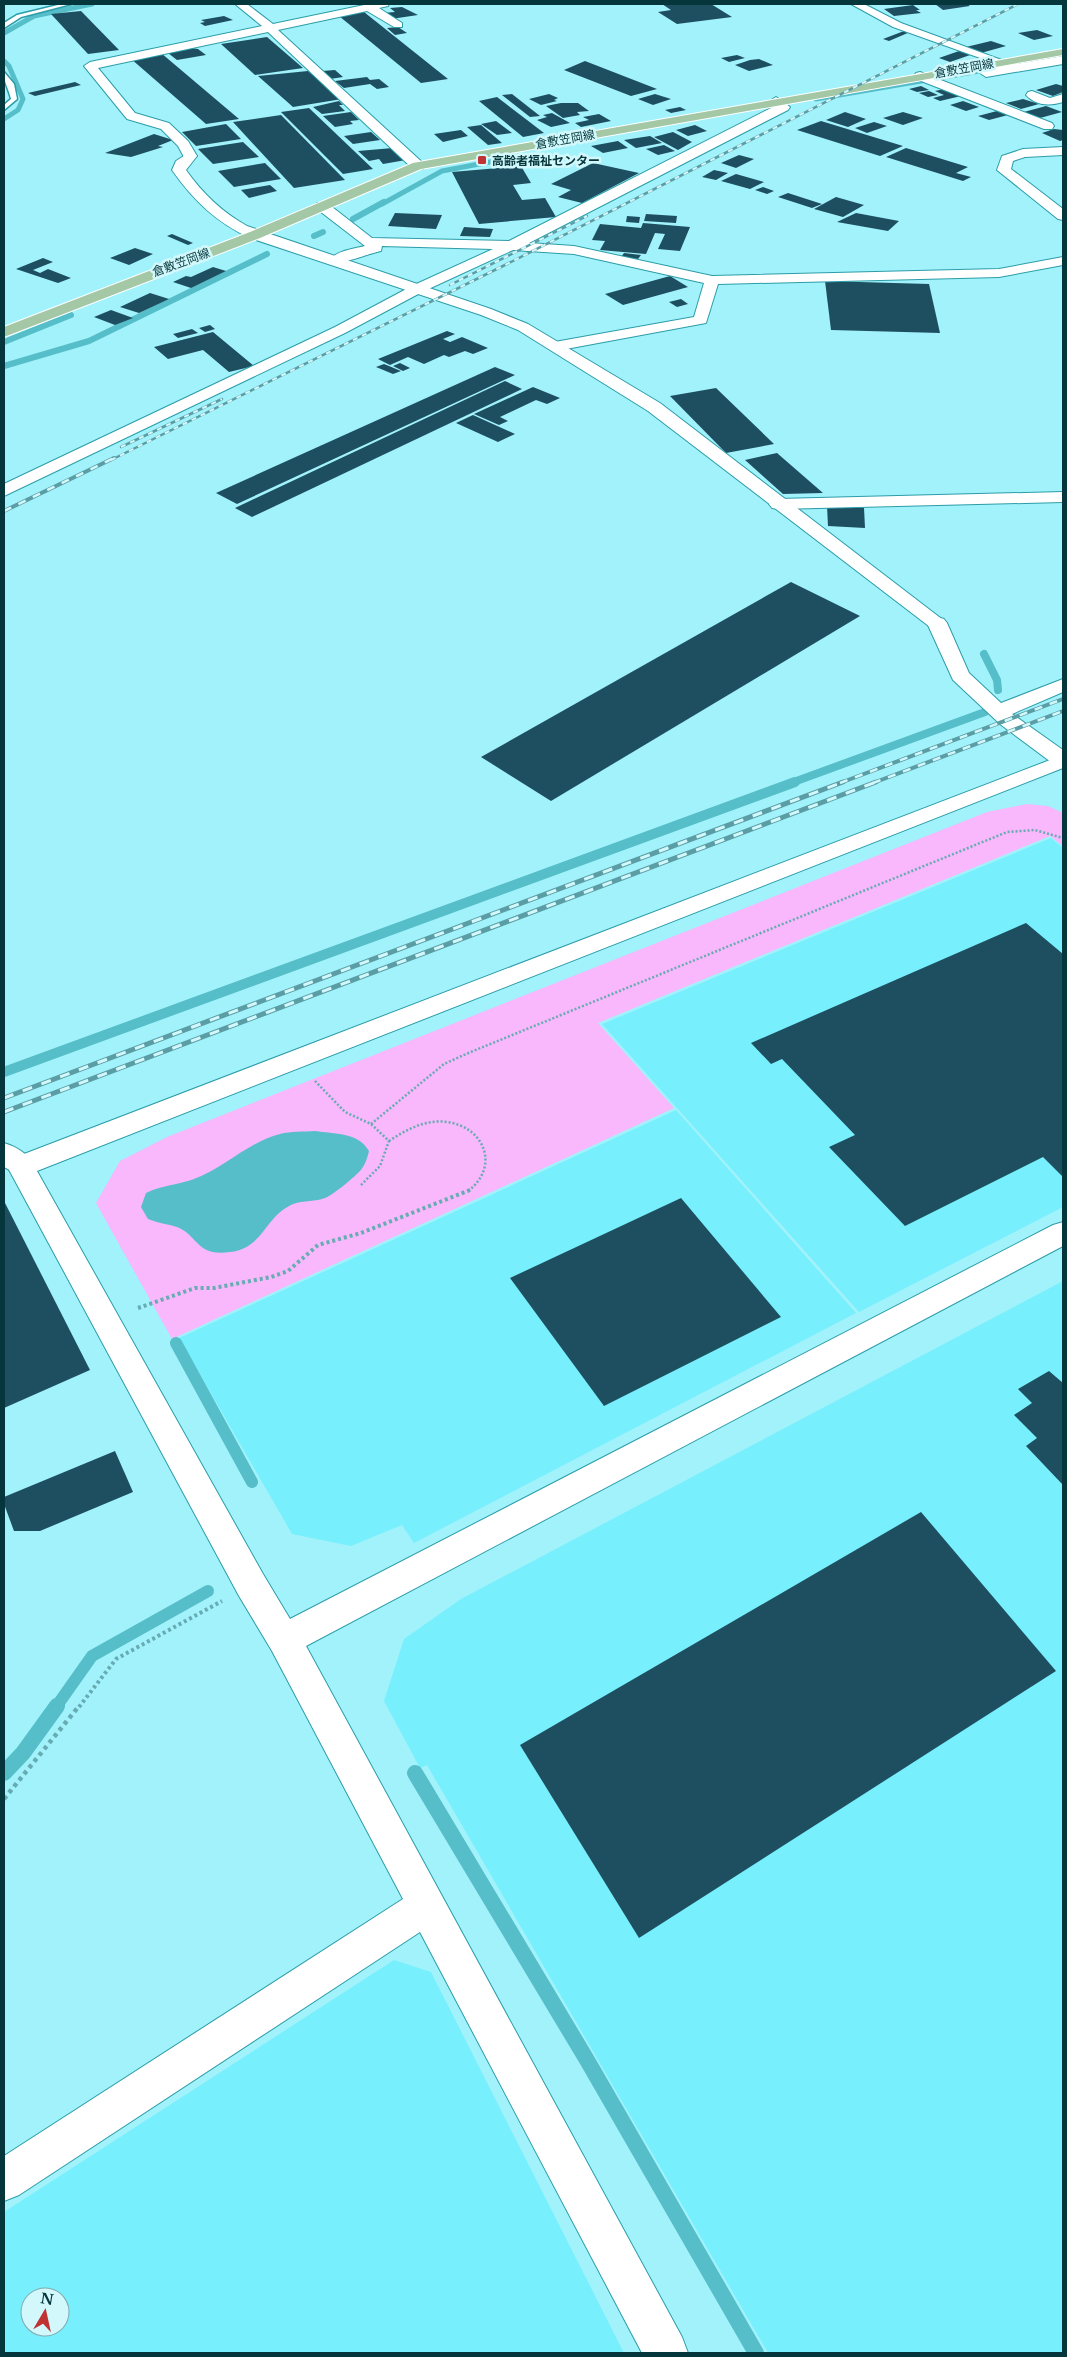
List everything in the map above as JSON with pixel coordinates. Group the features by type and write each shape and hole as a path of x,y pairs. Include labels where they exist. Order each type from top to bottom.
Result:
{"main road":[{"name":"倉敷笠岡線","path":"4,332 256,235 418,166 776,101 925,78 1001,62 1063,52"}],"street":[{"path":"240,4 270,27 418,166"},
{"path":"384,4 90,66 131,116 165,126 183,144 190,156 181,164 179,170 193,190 222,218 256,235 523,327 654,407 778,504 937,623 960,676 998,712 1063,761"},
{"path":"856,4 897,24 1001,62"},
{"path":"369,7 398,25"},
{"path":"986,73 1063,60"},
{"path":"925,78 1048,126"},
{"path":"1032,95 1049,102 1063,98"},
{"path":"4,491 340,330 417,289 511,246 784,107 776,101"},
{"path":"1063,151 1023,154 1007,159 1004,170 1063,216"},
{"path":"322,206 376,248 335,261"},
{"path":"368,242 511,246 594,253 712,280 999,273 1063,261"},
{"path":"1048,264 1043,256 1063,249"},
{"path":"555,346 701,320 712,280"},
{"path":"778,504 1063,497"},
{"path":"998,712 1063,685"},
{"path":"666,2353 284,1640 251,1585 12,1160 1063,761"},
{"path":"284,1640 1063,1233"},
{"path":"4,2180 426,1906"}],"lane":[{"path":"4,26 19,16 68,4"},
{"path":"4,74 11,84 14,100 4,108"}],"path":[{"path":"371,1124 444,1064 466,1054 1007,832 1027,829 1044,831 1063,838"},
{"path":"310,1076 345,1112 371,1124 388,1141 387,1157 379,1172 360,1186"},
{"path":"138,1308 195,1288 214,1288 271,1277 288,1271 318,1244 361,1234 469,1191 482,1178 488,1156 478,1136 457,1124 436,1121 414,1126 388,1141"},
{"path":"4,1799 116,1659 251,1585"}],"shaded area":[{"path":"1027,804 1048,806 1063,813 1063,846 1050,836 598,1023 674,1108 172,1339 96,1203 120,1161 167,1137 987,812"},
{"path":"1051,838 1063,848 1063,1207 859,1312 602,1024"},
{"path":"676,1110 856,1313 414,1543 402,1525 351,1546 292,1534 179,1338"},
{"path":"315,1131 345,1135 359,1140 369,1151 363,1167 347,1183 326,1198 297,1203 281,1211 257,1239 241,1249 219,1253 210,1251 177,1227 148,1219 141,1207 146,1193 205,1174 268,1138 288,1132"},
{"path":"1063,1281 1063,2353 768,2353 427,1765 420,1768 384,1701 404,1639 461,1599"},
{"path":"394,1960 431,1972 624,2353 4,2353 4,2212"}],"building":[{"path":"662,4 711,4 732,17 677,24 658,12 671,10"},
{"path":"935,4 967,4 970,6 943,10"},
{"path":"913,5 921,13 894,16 884,9"},
{"path":"402,7 418,15 391,19 383,13 395,12 390,8"},
{"path":"81,11 119,50 88,54 51,14"},
{"path":"364,12 448,79 421,83 339,16"},
{"path":"224,16 233,20 205,26 200,23 205,22 201,20"},
{"path":"398,27 407,33 395,35 387,28"},
{"path":"1037,30 1053,36 1034,40 1018,33"},
{"path":"904,31 910,32 889,41 883,39"},
{"path":"267,37 303,68 255,75 221,44"},
{"path":"991,41 1006,46 981,53 966,47"},
{"path":"191,48 198,49 206,55 177,60 168,53"},
{"path":"962,50 973,54 950,62 939,58"},
{"path":"161,53 239,119 206,124 130,58"},
{"path":"737,55 745,58 729,62 721,58"},
{"path":"759,59 773,65 749,71 735,65 750,60"},
{"path":"585,61 657,89 631,96 564,70"},
{"path":"335,70 343,77 330,79 322,71"},
{"path":"308,71 342,99 293,107 258,76"},
{"path":"367,77 370,80 379,79 389,87 377,89 370,84 344,88 335,81"},
{"path":"75,82 81,85 35,96 28,93"},
{"path":"1056,84 1063,86 1063,92 1053,96 1036,90"},
{"path":"921,86 929,90 917,92 909,89"},
{"path":"944,89 961,96 940,101 933,98 944,95 935,91"},
{"path":"929,91 938,95 928,97 919,93"},
{"path":"512,94 540,116 530,117 502,95"},
{"path":"549,94 558,98 554,100 557,101 541,105 529,99"},
{"path":"655,94 671,99 653,105 638,99"},
{"path":"497,97 544,133 523,137 479,101"},
{"path":"1023,99 1039,104 1021,109 1006,103"},
{"path":"339,101 343,105 339,105 345,111 322,114 313,107"},
{"path":"963,101 979,107 966,111 950,105"},
{"path":"561,103 578,103 589,111 577,112 580,115 563,118 546,106"},
{"path":"1046,106 1062,112 1040,118 1024,112"},
{"path":"680,107 686,110 671,113 665,110"},
{"path":"309,108 373,169 343,174 281,112"},
{"path":"997,111 1008,115 989,120 978,116"},
{"path":"351,112 359,120 350,121 353,124 335,127 323,116"},
{"path":"845,112 866,119 848,127 826,120"},
{"path":"903,112 923,118 903,125 883,118"},
{"path":"552,113 570,123 551,127 537,120 547,117 543,115"},
{"path":"599,114 611,121 581,127 575,123 589,120 583,117"},
{"path":"281,115 345,180 294,188 233,122"},
{"path":"496,121 512,133 497,135 481,124"},
{"path":"821,121 903,146 880,156 797,130"},
{"path":"874,122 887,126 867,133 855,128"},
{"path":"226,124 241,139 196,146 182,132"},
{"path":"481,125 502,143 488,145 467,127"},
{"path":"695,125 707,131 688,136 676,130"},
{"path":"1054,129 1063,130 1063,140 1060,141 1042,133"},
{"path":"461,130 468,136 443,142 434,134"},
{"path":"371,132 380,140 353,144 344,136"},
{"path":"673,132 692,142 678,150 654,137"},
{"path":"154,134 173,140 158,146 163,147 131,157 105,153"},
{"path":"650,136 662,143 636,148 624,140"},
{"path":"618,141 628,148 603,153 591,146"},
{"path":"243,142 259,157 213,164 198,149"},
{"path":"664,145 675,151 658,155 646,149"},
{"path":"393,148 406,160 383,164 379,159 369,161 358,151"},
{"path":"906,148 968,167 956,173 971,177 963,181 886,157"},
{"path":"739,155 754,159 736,168 721,163"},
{"path":"265,163 281,179 234,187 218,171"},
{"path":"593,163 639,173 582,203 558,197 571,190 551,184"},
{"path":"521,166 531,183 513,185 522,200 545,198 556,217 479,224 452,172"},
{"path":"714,170 728,173 716,180 702,177"},
{"path":"736,174 764,182 750,189 721,181"},
{"path":"270,185 277,191 249,198 241,190"},
{"path":"763,187 774,191 767,194 755,190"},
{"path":"788,193 822,204 812,208 778,197"},
{"path":"836,197 864,205 843,217 814,209"},
{"path":"395,213 442,215 436,229 388,226"},
{"path":"856,213 899,221 888,231 837,222"},
{"path":"646,214 677,216 676,223 644,221"},
{"path":"627,216 640,217 639,223 626,222"},
{"path":"643,223 690,227 680,251 658,249 665,234 655,233 646,254 600,250 605,241 592,240 600,224 641,228"},
{"path":"464,227 493,229 490,237 460,236"},
{"path":"172,234 193,243 188,245 167,236"},
{"path":"135,248 153,254 129,265 110,258"},
{"path":"624,253 641,255 638,259 621,257"},
{"path":"43,258 53,262 33,270 40,273 48,269 71,278 58,283 16,269"},
{"path":"213,267 226,271 191,288 173,282 186,276 191,277"},
{"path":"670,276 688,287 623,305 605,294"},
{"path":"825,281 929,284 940,333 831,330"},
{"path":"150,293 169,299 139,313 120,307"},
{"path":"681,299 688,304 677,307 669,302"},
{"path":"111,310 133,318 115,325 94,317"},
{"path":"210,325 215,329 205,332 199,328"},
{"path":"192,329 198,333 178,338 173,334"},
{"path":"447,331 455,334 443,339 450,342 462,337 488,348 473,354 465,351 449,357 444,355 424,364 408,357 390,365 378,359"},
{"path":"213,332 254,366 229,372 203,350 168,359 154,347"},
{"path":"400,363 410,368 403,371 393,366"},
{"path":"384,364 401,371 393,374 376,367"},
{"path":"495,367 515,375 237,504 216,493"},
{"path":"505,381 522,389 252,517 235,508"},
{"path":"533,387 560,398 547,404 536,400 500,417 508,421 499,425 474,414"},
{"path":"716,388 774,444 726,453 670,396"},
{"path":"473,415 515,434 498,442 456,423"},
{"path":"777,453 823,493 783,494 745,460"},
{"path":"827,506 864,508 865,528 828,526"},
{"path":"791,582 860,616 551,801 481,757"},
{"path":"1026,923 1063,954 1063,1177 1043,1157 905,1226 829,1147 855,1135 782,1059 771,1064 751,1043"},
{"path":"681,1198 781,1317 604,1406 510,1278"},
{"path":"4,1201 90,1370 4,1408"},
{"path":"1049,1371 1063,1383 1063,1485 1026,1446 1037,1438 1014,1415 1032,1403 1018,1389"},
{"path":"115,1451 133,1492 40,1531 14,1531 4,1504 4,1497"},
{"path":"921,1512 1056,1671 639,1938 520,1745"}],"waterway":[{"path":"4,33 34,16 92,4"},
{"path":"4,61 9,66 23,99 18,110 4,119"},
{"path":"816,99 997,68"},
{"path":"382,204 442,171 506,159"},
{"path":"353,219 384,202"},
{"path":"314,236 323,232"},
{"path":"4,366 89,341 267,254"},
{"path":"4,342 71,315"},
{"path":"984,654 997,680 998,690"},
{"path":"791,783 985,712"},
{"path":"4,1072 795,782"},
{"path":"176,1343 252,1482"},
{"path":"56,1707 92,1656 208,1591"},
{"path":"4,1773 23,1753 57,1706"},
{"path":"415,1773 587,2060 756,2353"}],"railway":[{"path":"111,460 513,261 1018,4"},
{"path":"450,285 587,216"},
{"path":"121,447 222,399"},
{"path":"4,511 114,458"},
{"path":"840,783 1063,699"},
{"path":"873,783 1063,711"},
{"path":"4,1098 843,782"},
{"path":"4,1112 876,782"}],"place":[{"name":"高齢者福祉センター","path":"482,160"}]}
